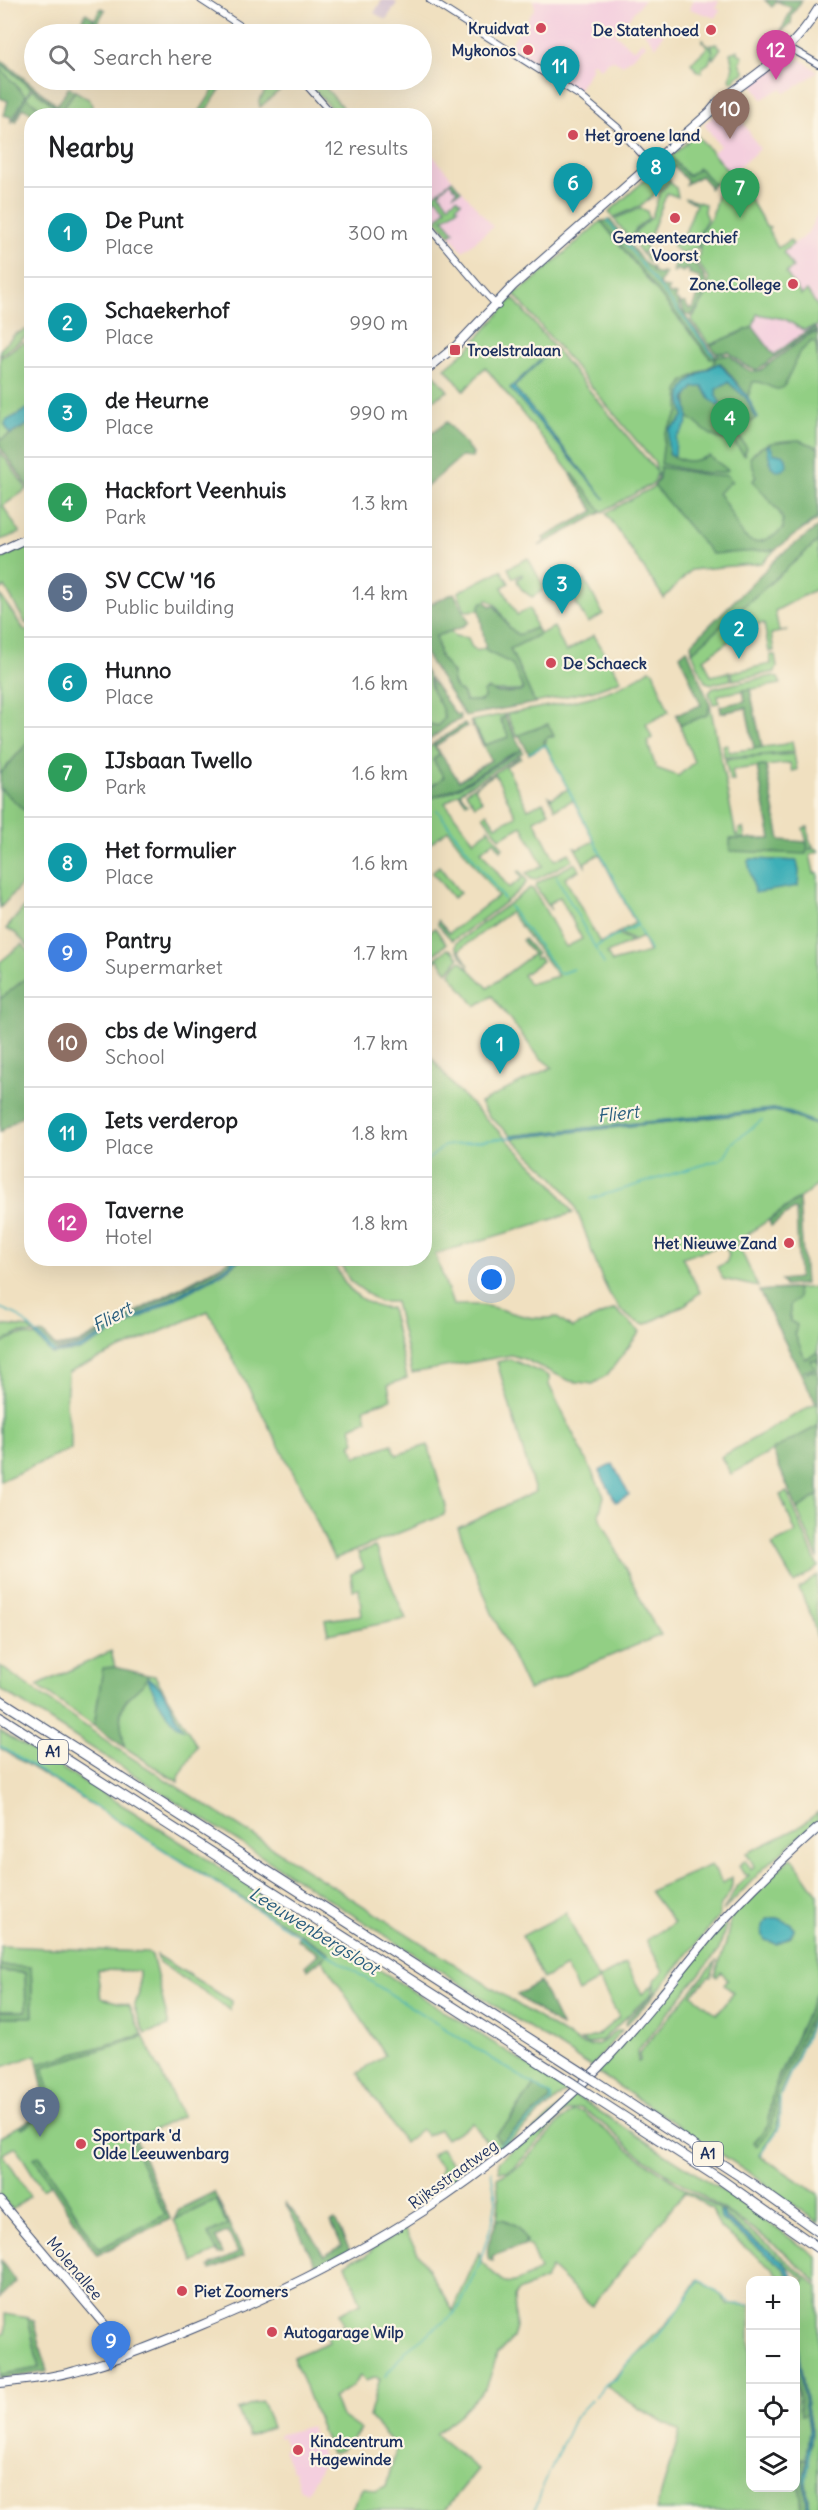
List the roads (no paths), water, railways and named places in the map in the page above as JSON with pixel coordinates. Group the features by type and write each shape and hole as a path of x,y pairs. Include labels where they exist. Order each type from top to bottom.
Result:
{"highway":[{"name":"A1","path":"0,1700 595,2080 727,2167 818,2231"},
{"name":"A1","path":"0,1717 720,2179 818,2248"}],"main road":[{"path":"432,365 472,329 518,282 719,101 790,48 818,9"},
{"path":"0,551 24,540"},
{"name":"Rijksstraatweg","path":"0,2384 68,2373 124,2356 267,2297 324,2270 414,2219 477,2175 534,2129 587,2080 622,2043 749,1892 818,1828"},
{"name":"Molenallee","path":"0,2201 114,2336 124,2356"}],"street":[{"path":"201,0 238,24"},
{"path":"430,0 591,104 617,127 650,163"},
{"path":"790,48 818,64"},
{"path":"311,90 327,108"},
{"path":"432,230 497,304"}],"water":[{"path":"546,355 514,387 605,499 510,388"},
{"path":"719,363 748,397 758,418 746,398 728,382 716,389 716,396 721,404 718,406 710,399 703,387 694,387 685,399 688,420 676,438 675,455 671,456 668,447 670,429 679,423 684,415 682,391 696,376"},
{"path":"24,411 24,427 10,434 5,425 6,421"},
{"path":"770,445 774,454 783,454 786,458 787,466 783,470 777,471 771,466 767,446"},
{"path":"750,859 797,861 798,886 755,893 748,861"},
{"path":"773,1109 786,1111 818,1124 818,1126 785,1113 773,1111 512,1138 511,1136"},
{"path":"231,1266 221,1274 81,1350 52,1354 36,1336 38,1334 56,1353 81,1347"},
{"path":"613,1464 629,1495 616,1502 599,1471"},
{"path":"148,1678 160,1688 183,1729 167,1714 157,1699"},
{"path":"771,1918 778,1918 791,1924 794,1929 790,1936 777,1944 765,1940 762,1933 763,1924"},
{"path":"720,2211 725,2219 783,2261 792,2276 788,2276 782,2266 721,2219"},
{"path":"800,2362 811,2431 806,2482 809,2510 807,2510 804,2481 809,2429"}],"waterway":[{"path":"607,220 713,355"},
{"path":"529,753 546,745 650,951"},
{"path":"437,810 504,899"},
{"path":"556,876 604,964"},
{"path":"509,906 558,972 573,969"},
{"path":"622,933 637,925"},
{"path":"595,947 619,934"},
{"path":"590,1199 719,1160 725,1156 732,1143 762,1120"},
{"name":"Fliert","path":"432,1156 444,1146 513,1137"},
{"name":"Fliert","path":"0,1308 17,1315 38,1335"},
{"name":"Leeuwenbergsloot","path":"0,1746 551,2096 551,2102 497,2147"},
{"path":"760,2155 779,2128 780,2097 818,2009"},
{"name":"Leeuwenbergsloot","path":"385,2376 407,2349 453,2315 460,2306 479,2264 493,2220 496,2201 491,2171"},
{"path":"595,2397 605,2384 615,2379 633,2357 653,2342 700,2279 732,2304 746,2305"},
{"path":"535,2510 543,2486 574,2418 591,2400"},
{"path":"806,2482 809,2448"}],"place":[{"name":"Kruidvat","path":"541,28"},
{"name":"De Statenhoed","path":"711,30"},
{"name":"Mykonos","path":"528,50"},
{"name":"Taverne","path":"776,80"},
{"name":"Iets verderop","path":"560,96"},
{"name":"Het groene land","path":"573,135"},
{"name":"cbs de Wingerd","path":"730,139"},
{"name":"Het formulier","path":"656,197"},
{"name":"Hunno","path":"573,213"},
{"name":"Gemeentearchief Voorst","path":"675,218"},
{"name":"IJsbaan Twello","path":"740,218"},
{"name":"Zone.College","path":"793,284"},
{"name":"Troelstralaan","path":"455,350"},
{"name":"Hackfort Veenhuis","path":"730,448"},
{"name":"de Heurne","path":"562,614"},
{"name":"Schaekerhof","path":"739,659"},
{"name":"De Schaeck","path":"551,663"},
{"name":"De Punt","path":"500,1074"},
{"name":"Het Nieuwe Zand","path":"789,1243"},
{"name":"SV CCW '16","path":"40,2137"},
{"name":"Sportpark 'd Olde Leeuwenbarg","path":"81,2144"},
{"name":"Piet Zoomers","path":"182,2291"},
{"name":"Autogarage Wilp","path":"272,2332"},
{"name":"Pantry","path":"111,2371"},
{"name":"Kindcentrum Hagewinde","path":"298,2450"}]}
